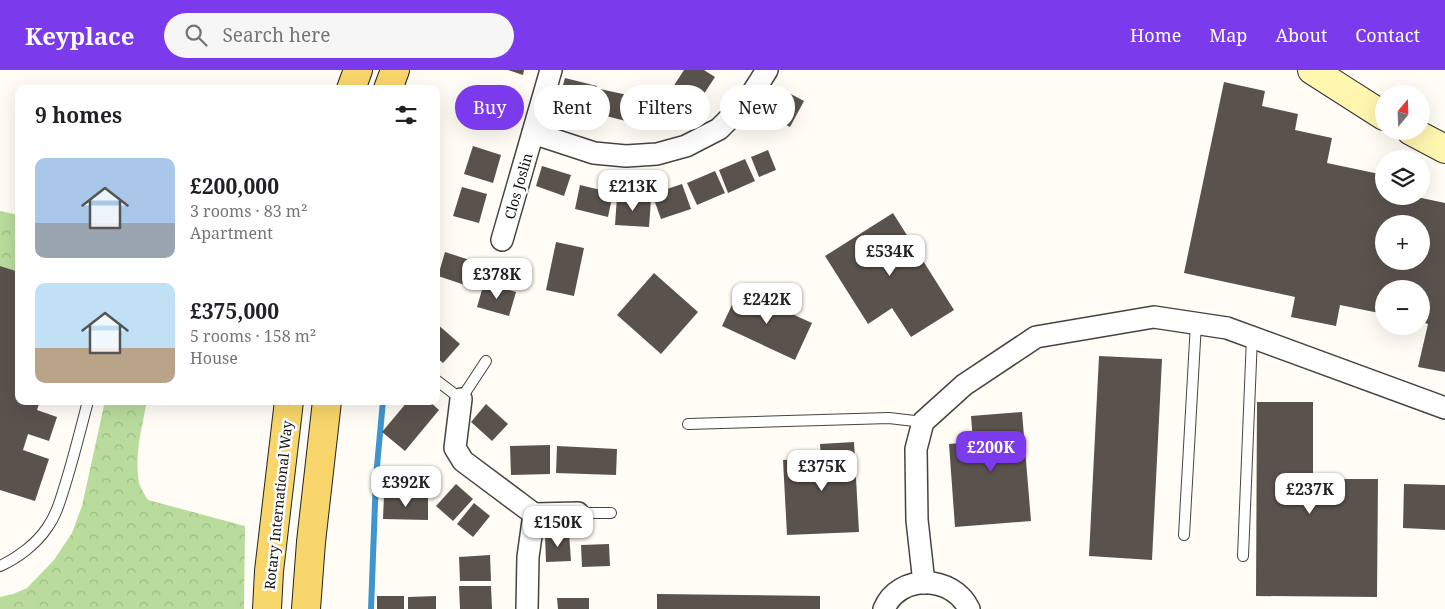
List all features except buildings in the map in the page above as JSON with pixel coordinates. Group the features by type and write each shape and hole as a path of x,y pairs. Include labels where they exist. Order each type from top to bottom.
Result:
{"main road":[{"path":"352,85 358,70"},
{"path":"389,85 395,70"},
{"name":"Rotary International Way","path":"267,609 269,571 289,405"},
{"path":"306,609 311,542 327,405"}],"street":[{"name":"Clos Joslin","path":"502,240 551,70"},
{"path":"533,133 594,154 626,156 657,154 686,146 719,129 748,100 767,70"},
{"path":"1312,70 1375,110"},
{"path":"1427,140 1445,150"},
{"path":"924,583 917,520 916,449 923,422 964,385 1036,337 1154,317 1227,328 1445,408"},
{"path":"460,399 455,448 463,461 534,514 578,513"},
{"path":"526,609 528,557 534,514"},
{"path":"884,609 897,592 912,584 934,582 954,590 966,602 969,609"}],"lane":[{"path":"1184,535 1196,323"},
{"path":"1243,556 1252,337"},
{"path":"440,383 460,399 486,361"},
{"path":"0,566 36,542 53,519 74,457 87,405"},
{"path":"688,424 889,418 923,422"},
{"path":"578,513 612,512"}],"green space":[{"path":"0,211 15,214 15,271 0,266"},
{"path":"104,405 146,405 137,465 140,486 148,500 245,526 244,609 0,609 0,597 27,588 54,560 72,533 82,506"}],"waterway":[{"path":"371,609 376,477 383,405"}]}
